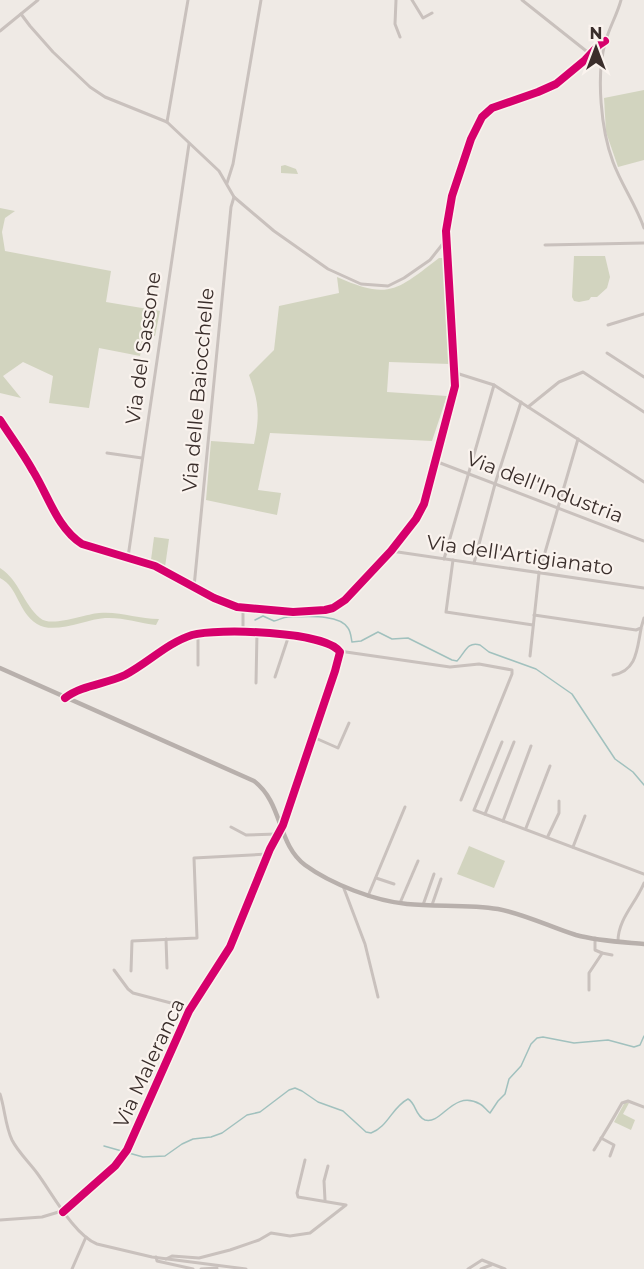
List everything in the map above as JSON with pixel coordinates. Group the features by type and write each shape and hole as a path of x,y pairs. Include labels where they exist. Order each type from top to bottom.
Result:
{"main road":[{"path":"0,666 65,698 248,778 261,786 269,796 291,849 302,863 369,896 400,903 498,909 568,932 644,944"}],"street":[{"path":"0,31 38,0"},
{"path":"167,122 188,0"},
{"path":"227,183 233,165 261,0"},
{"path":"396,0 395,23 400,37"},
{"path":"412,0 423,18 432,13"},
{"path":"522,0 590,54"},
{"path":"621,0 605,41 601,86 604,132 613,163 644,228"},
{"path":"21,14 53,52 94,91 167,122 218,170 234,197 268,226 320,264 361,284 382,287 392,285 407,277 435,255 446,240"},
{"path":"0,420 34,471 56,514 78,542 155,566 223,602 243,608 299,612 330,609 347,598 391,551 422,510 454,392 456,373 446,240 447,215 456,180 471,139 482,117 497,105 556,84 605,41"},
{"name":"Via del Sassone","path":"128,557 189,142"},
{"name":"Via delle Baiocchelle","path":"194,587 231,207 234,197"},
{"path":"545,245 644,243"},
{"path":"435,255 447,255"},
{"path":"608,325 644,314"},
{"path":"607,353 644,377"},
{"path":"528,407 560,381 583,372 644,412"},
{"path":"456,373 494,385 644,482"},
{"path":"444,559 494,385"},
{"path":"474,563 495,484 521,402"},
{"path":"530,656 539,573 578,439"},
{"path":"107,453 142,458"},
{"name":"Via dell'Industria","path":"435,461 644,541"},
{"name":"Via dell'Artigianato","path":"391,551 644,588"},
{"path":"453,560 446,612 533,625"},
{"path":"243,608 243,630"},
{"path":"534,615 634,630 641,629"},
{"path":"613,675 622,674 629,669 635,657 644,618"},
{"path":"65,698 75,691 125,675 176,642 198,633 243,630 289,635 326,644 339,651 450,667 481,664 511,669 512,674 461,800"},
{"path":"256,683 257,632"},
{"path":"198,633 198,665"},
{"path":"274,677 289,635"},
{"path":"271,846 283,830 335,671 339,651"},
{"path":"312,737 338,748 348,723"},
{"path":"502,742 474,810 549,836 644,874"},
{"path":"485,814 514,742"},
{"path":"503,821 531,746"},
{"path":"526,828 550,766"},
{"path":"549,836 559,813 559,801"},
{"path":"369,896 405,807"},
{"path":"573,847 585,816"},
{"path":"231,827 246,835 277,834"},
{"path":"271,846 277,834 283,830"},
{"name":"Via Maleranca","path":"63,1212 98,1182 123,1156 189,1011 227,953 271,846"},
{"path":"132,971 132,942 197,938 194,859 268,854"},
{"path":"400,903 418,861"},
{"path":"423,905 434,874"},
{"path":"376,878 394,884"},
{"path":"432,906 441,879"},
{"path":"618,941 619,927 644,883"},
{"path":"342,884 365,944 378,997"},
{"path":"595,938 595,951 612,955"},
{"path":"166,939 167,968"},
{"path":"589,990 589,973 602,953"},
{"path":"114,970 133,993 189,1011"},
{"path":"0,1094 4,1119 12,1141 63,1212 86,1237 96,1243 156,1257 246,1269"},
{"path":"594,1150 622,1103 628,1101 644,1107"},
{"path":"601,1138 614,1145 610,1156"},
{"path":"166,1259 172,1256 199,1258 259,1240 271,1233 290,1236 310,1233 346,1205 297,1196 305,1160"},
{"path":"325,1200 324,1182 328,1166"},
{"path":"0,1220 42,1217 63,1212"},
{"path":"72,1269 86,1237"},
{"path":"156,1257 157,1261 193,1269"},
{"path":"468,1269 481,1260 505,1269"},
{"path":"481,1269 493,1265"},
{"path":"201,1269 230,1268"}],"green space":[{"path":"644,90 644,160 618,167 606,132 604,98"},
{"path":"281,166 296,169 298,174 281,173"},
{"path":"0,208 15,211 5,218 2,232 5,251 111,271 106,302 160,311 155,336 144,335 140,356 99,348 89,408 49,403 53,376 23,362 3,376 21,398 0,393"},
{"path":"574,256 605,256 610,277 607,288 597,297 579,302 574,301 572,297"},
{"path":"439,258 443,258 450,364 389,362 387,392 447,396 432,441 270,433 258,490 281,493 277,515 206,500 211,441 254,444 258,409 249,375 274,350 279,306 339,293 337,277 381,290 402,285"},
{"path":"154,537 169,539 165,567 151,560"},
{"path":"0,568 12,579 34,612 45,621 60,621 107,613 159,619 156,625 105,618 61,627 44,627 30,619 25,613 11,588 0,578"},
{"path":"469,846 505,861 494,888 457,874"},
{"path":"625,1102 629,1103 623,1114 635,1120 631,1130 614,1122"}],"waterway":[{"path":"255,620 263,616 274,621 284,617 329,618 343,623 349,630 352,642 361,641 378,632 392,639 408,638 457,661 469,646 480,645 489,652 536,669 572,694 615,759 633,772 644,785"},
{"path":"104,1146 143,1157 165,1156 193,1139 222,1133 247,1115 260,1112 295,1088 318,1102 343,1111 366,1132 371,1133 382,1126 408,1099 413,1103 419,1116 425,1120 437,1118 462,1101 480,1104 490,1113 505,1094 509,1079 521,1066 531,1044 537,1038 574,1043 608,1040 634,1047 640,1045 644,1036"}],"cycle path":[{"path":"0,420 29,464 59,520 82,544 155,566 214,598 237,607 293,612 333,608 345,600 391,551 416,519 424,504 455,386 446,231 452,196 471,139 482,117 492,108 556,84 605,41"},
{"path":"63,1212 115,1166 127,1150 189,1011 230,947 270,849 283,825 340,652 331,645 314,640 270,633 223,632 192,635 174,643 125,675 79,690 65,698"}]}
